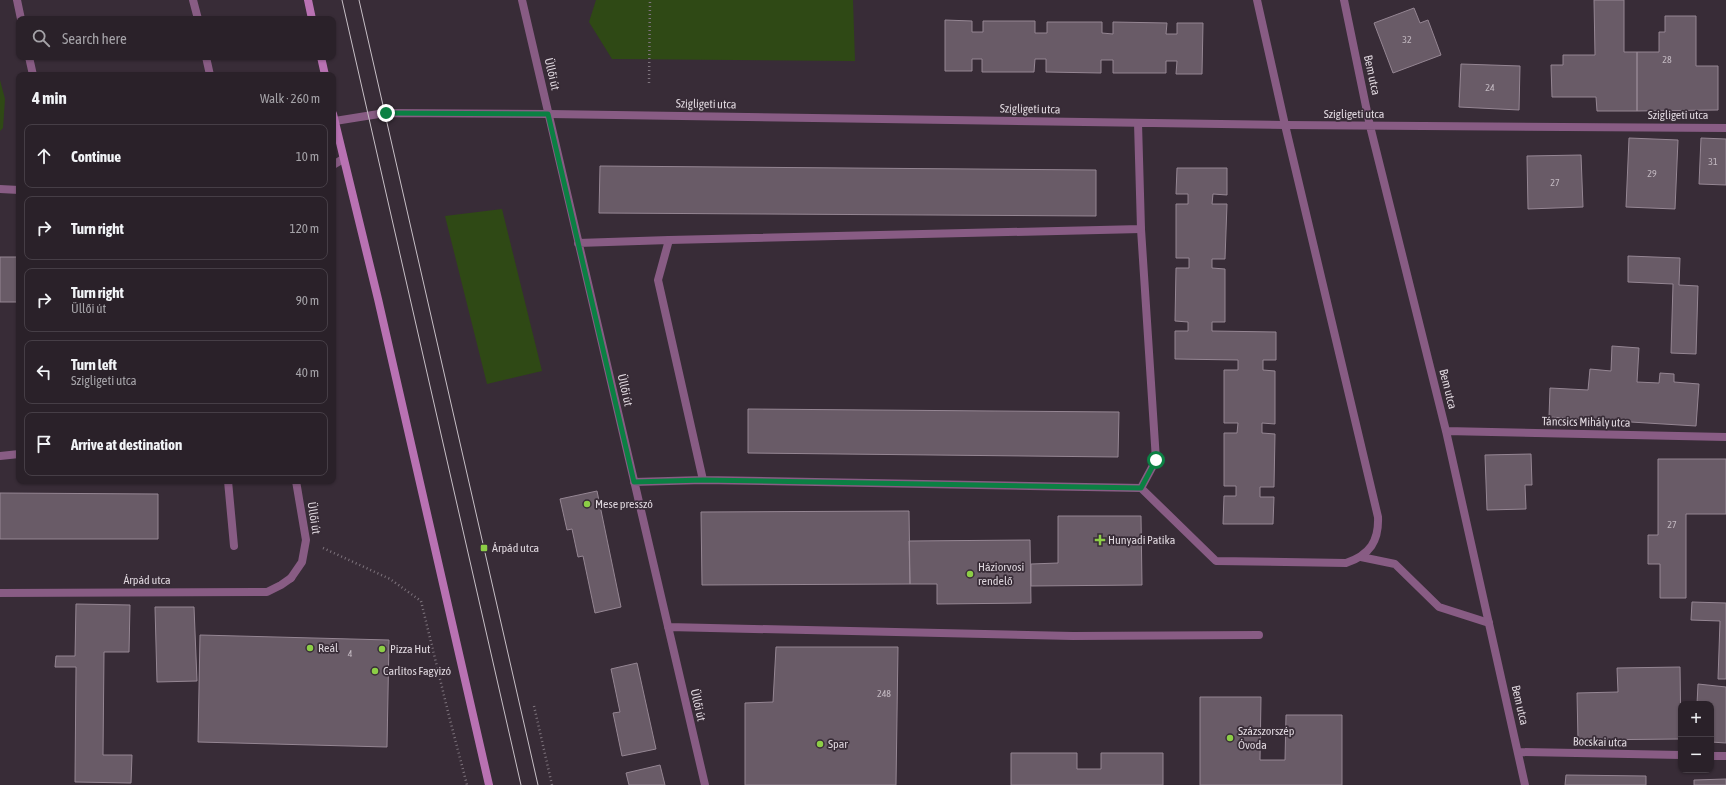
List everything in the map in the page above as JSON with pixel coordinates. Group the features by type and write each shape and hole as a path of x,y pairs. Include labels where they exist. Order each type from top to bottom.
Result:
{"main road":[{"path":"308,0 311,16"},
{"path":"322,60 324,72"},
{"path":"336,127 378,299 489,785"}],"street":[{"path":"17,0 20,16"},
{"path":"193,0 197,16"},
{"name":"Üllői út","path":"522,0 705,785"},
{"path":"634,482 703,480 1141,488 1216,561 1346,563 1361,557 1373,544 1377,535 1378,517 1285,125 1257,0"},
{"name":"Bem utca","path":"1344,0 1370,126 1446,431 1526,785"},
{"path":"30,60 32,72"},
{"path":"207,60 209,72"},
{"name":"Szigligeti utca","path":"336,118 386,113 548,114 1285,125 1726,128"},
{"path":"1138,123 1141,229 1156,460 1141,488"},
{"path":"336,163 343,159"},
{"path":"0,189 16,190"},
{"path":"578,243 1141,229"},
{"path":"669,240 658,280 703,480"},
{"name":"Táncsics Mihály utca","path":"1446,431 1726,437"},
{"path":"0,456 16,454"},
{"path":"228,484 234,546"},
{"name":"Üllői út","path":"291,578 302,562 306,540 297,484"},
{"path":"1361,557 1395,564 1439,607 1489,623"},
{"name":"Árpád utca","path":"0,593 267,592 281,586 291,578"},
{"path":"668,627 1065,636 1259,635"},
{"name":"Bocskai utca","path":"1518,752 1678,755"},
{"path":"1714,756 1726,756"}],"path":[{"path":"649,83 650,0"},
{"path":"306,540 390,579 421,601 449,716 468,785"},
{"path":"534,706 552,785"}],"green space":[{"path":"596,0 853,0 855,61 612,59 589,22"},
{"path":"0,80 5,99 3,128 0,131"},
{"path":"502,209 542,371 487,384 445,216"}],"building":[{"path":"1594,0 1624,0 1624,52 1637,52 1637,111 1597,111 1596,97 1552,97 1551,65 1563,65 1563,55 1595,55"},
{"path":"1414,8 1420,23 1428,20 1441,55 1393,73 1374,23"},
{"path":"1665,16 1696,16 1696,66 1718,66 1718,110 1637,111 1637,52 1659,52 1659,32 1665,32"},
{"path":"945,20 972,21 972,32 983,32 983,21 1035,21 1035,33 1047,33 1047,22 1102,22 1102,33 1113,34 1113,22 1167,23 1166,34 1177,34 1177,23 1203,23 1202,74 1176,74 1177,61 1166,61 1166,73 1113,73 1113,60 1101,60 1101,73 1046,72 1046,59 1035,59 1034,72 982,72 982,59 972,59 972,71 945,71"},
{"path":"1461,64 1520,66 1519,110 1459,107"},
{"path":"1629,138 1678,140 1675,209 1626,207"},
{"path":"1701,138 1726,139 1726,185 1699,184"},
{"path":"1581,155 1583,207 1528,209 1527,156"},
{"path":"600,166 1096,170 1096,216 599,213"},
{"path":"1177,168 1227,168 1227,195 1213,194 1212,204 1227,204 1225,259 1212,259 1212,268 1225,269 1225,322 1212,322 1212,331 1276,332 1276,360 1263,360 1263,370 1275,371 1275,424 1262,423 1262,433 1275,434 1274,487 1260,487 1260,497 1274,497 1273,524 1223,524 1224,496 1236,496 1236,486 1224,486 1224,433 1237,433 1238,423 1224,423 1224,370 1238,370 1238,360 1175,359 1175,331 1188,331 1188,322 1175,321 1176,268 1189,268 1189,258 1176,258 1176,204 1188,204 1188,194 1176,194"},
{"path":"1628,256 1680,258 1679,285 1698,286 1696,354 1671,353 1673,284 1628,282"},
{"path":"0,257 16,257 16,302 0,302"},
{"path":"1612,346 1639,348 1637,382 1659,383 1660,373 1674,374 1674,382 1699,384 1696,426 1549,417 1550,388 1588,390 1590,369 1611,371"},
{"path":"748,409 1119,412 1118,457 748,453"},
{"path":"1531,454 1532,485 1525,485 1526,509 1487,510 1485,455"},
{"path":"1658,459 1726,459 1726,514 1686,514 1686,598 1660,598 1660,564 1648,564 1648,535 1658,535"},
{"path":"597,491 621,607 595,613 583,556 578,557 572,529 567,530 560,499"},
{"path":"0,493 158,494 158,539 0,539"},
{"path":"909,511 910,584 702,585 701,512"},
{"name":"Hunyadi Patika","path":"1058,516 1141,516 1142,585 1031,586 1031,564 1058,563"},
{"name":"Háziorvosi rendelő","path":"1030,540 1031,603 937,604 937,584 910,584 909,541"},
{"path":"1692,602 1726,603 1726,679 1718,679 1720,621 1691,620"},
{"path":"76,604 130,605 129,652 104,652 103,755 132,755 131,783 75,782 76,667 55,667 56,656 75,656"},
{"path":"155,607 194,607 197,681 157,682"},
{"path":"200,635 389,640 387,747 198,742"},
{"name":"Spar","path":"776,647 898,647 896,785 745,785 745,703 773,702"},
{"path":"637,663 656,749 622,756 613,713 620,712 611,669"},
{"path":"1680,667 1680,701 1678,701 1678,739 1578,740 1577,693 1618,692 1617,668"},
{"path":"1698,684 1726,687 1726,743 1714,742 1714,701 1697,701"},
{"name":"Százszorszép Óvoda","path":"1200,697 1261,697 1260,760 1285,760 1286,715 1342,715 1342,785 1200,785"},
{"path":"1011,753 1077,753 1077,769 1101,769 1101,753 1163,753 1163,785 1011,785"},
{"path":"660,765 665,785 629,785 626,773"},
{"path":"1566,775 1646,776 1646,785 1565,785"},
{"path":"1726,779 1726,785 1694,785 1694,780"}],"tram line":[{"path":"342,0 521,785"},
{"path":"359,0 538,785"}],"place":[{"name":"Mese presszó","path":"587,504"},
{"name":"Hunyadi Patika","path":"1100,540"},
{"name":"Árpád utca","path":"484,548"},
{"name":"Háziorvosi rendelő","path":"970,574"},
{"name":"Reál","path":"310,648"},
{"name":"Pizza Hut","path":"382,649"},
{"name":"Carlitos Fagyizó","path":"375,671"},
{"name":"Százszorszép Óvoda","path":"1230,738"},
{"name":"Spar","path":"820,744"}],"route":[{"path":"386,113 548,114 634,482 703,480 1141,488 1156,460"}]}
